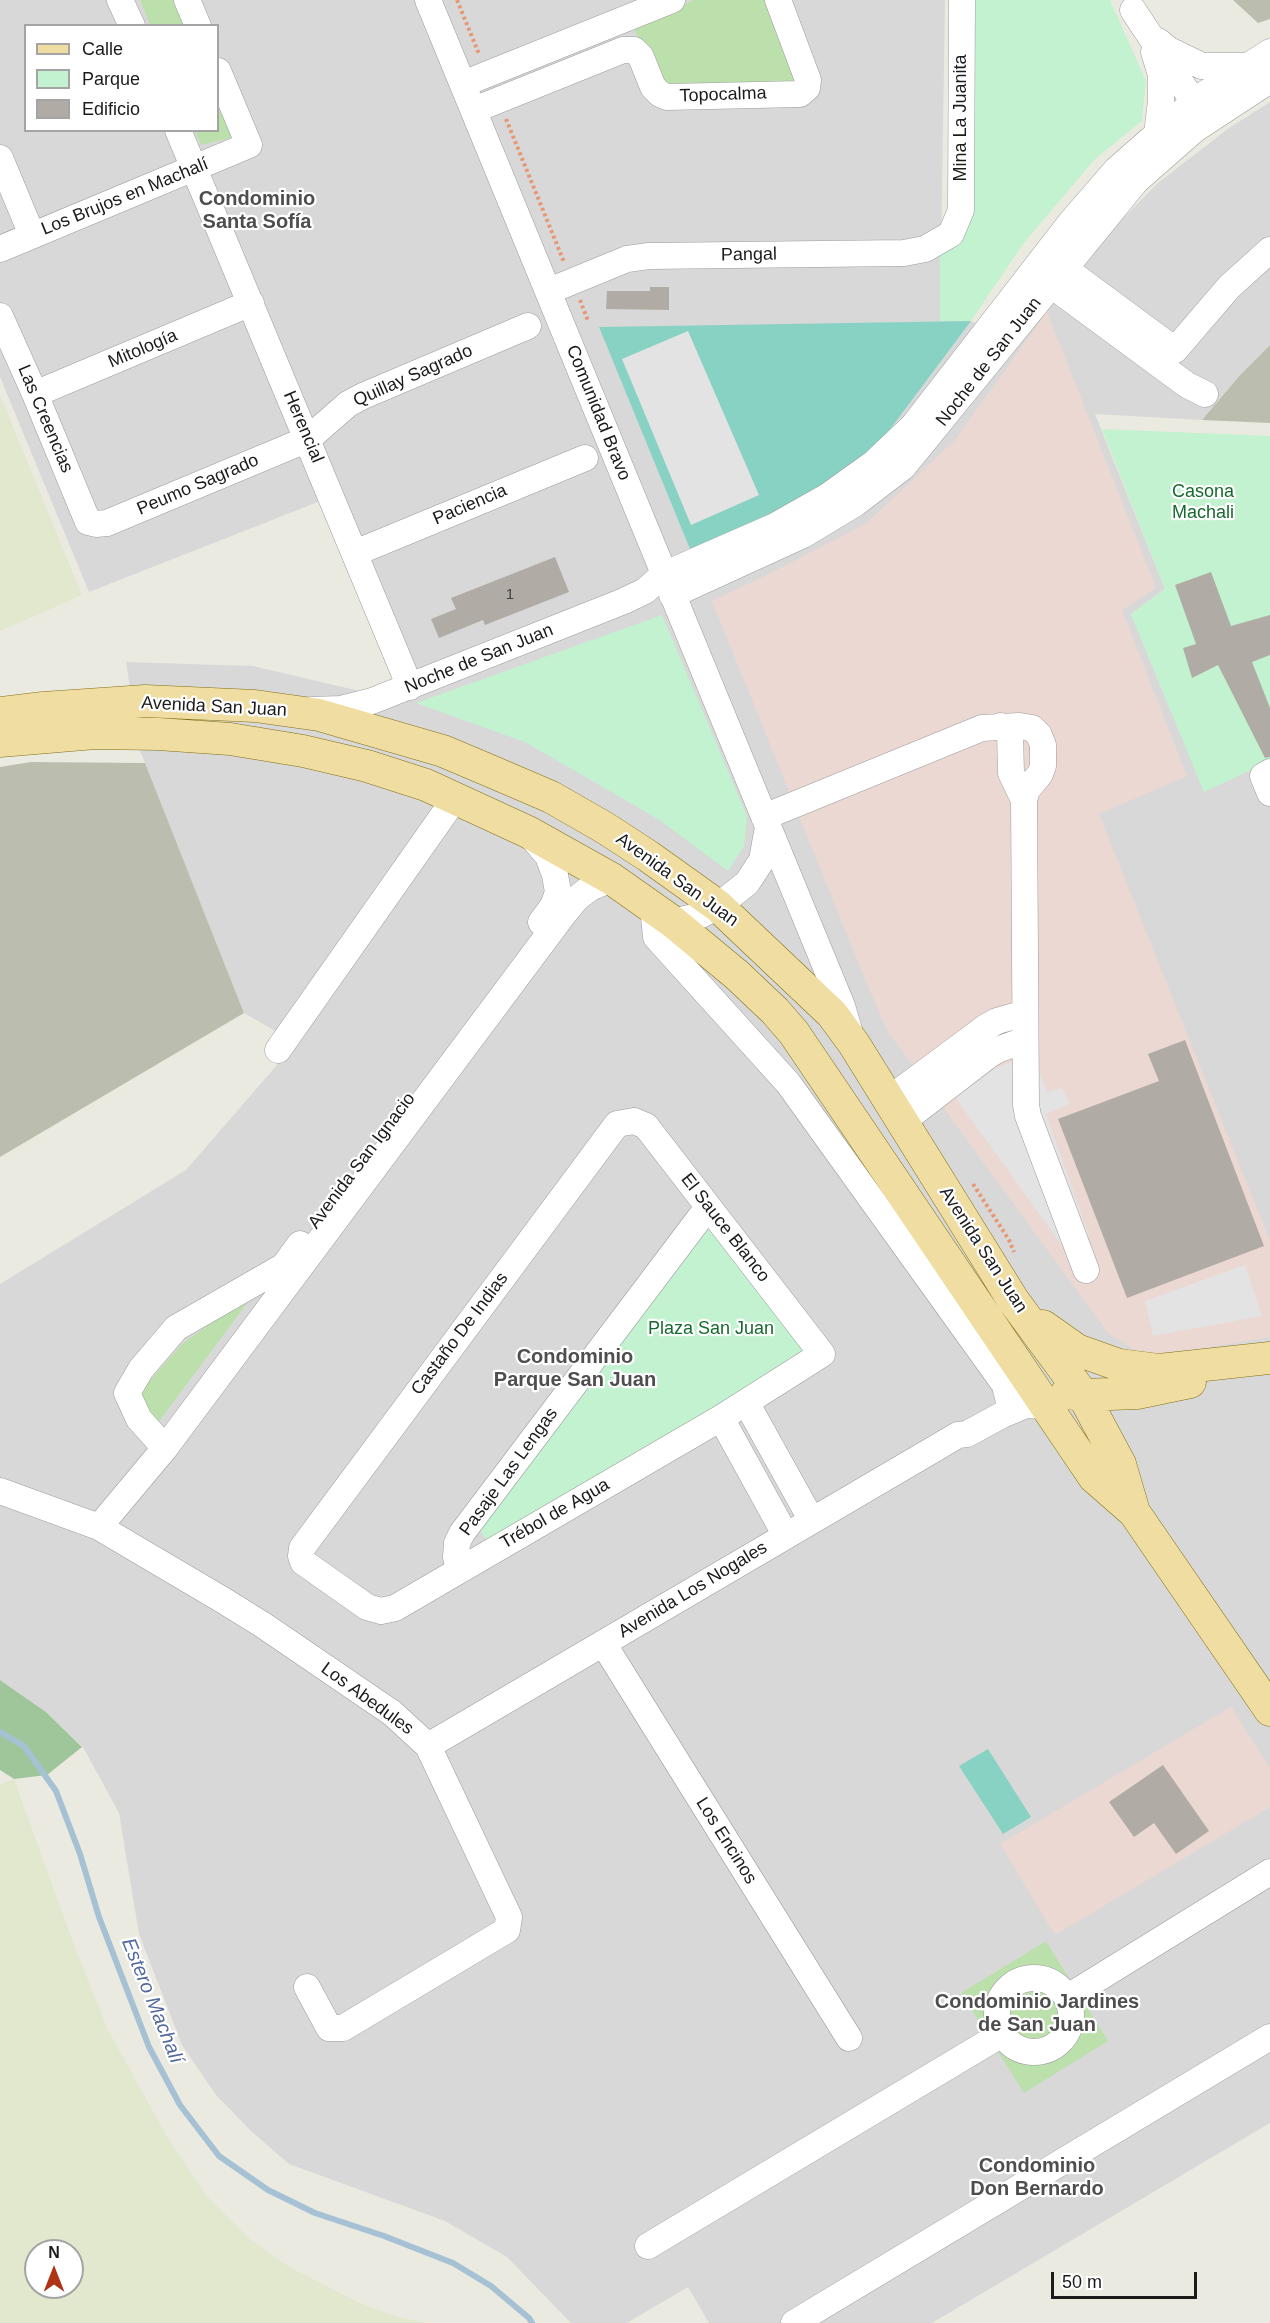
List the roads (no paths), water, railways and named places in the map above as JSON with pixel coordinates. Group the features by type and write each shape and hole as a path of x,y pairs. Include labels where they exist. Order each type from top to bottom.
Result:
{"main road":[{"name":"Avenida San Juan","path":"0,713 144,701 255,706 319,715 442,751 551,797 605,828 718,906 832,1014 854,1044 1013,1300 1083,1395 1120,1464 1134,1512"},
{"name":"Avenida San Juan","path":"0,741 95,733 158,734 230,739 303,751 368,766 456,797 528,832 612,879 663,915 737,975 794,1033 1013,1373 1046,1406 1094,1477 1134,1512 1270,1710"},
{"path":"1013,1300 1057,1337 1077,1350 1119,1365 1159,1370 1269,1358"},
{"path":"1013,1373 1070,1394 1137,1393 1234,1372 1269,1358"},
{"path":"1120,1464 1118,1431 1120,1413 1137,1393"}],"street":[{"path":"120,0 131,24"},
{"path":"187,0 197,24"},
{"name":"Comunidad Bravo","path":"428,0 474,110 560,285 667,585 842,1006 854,1044"},
{"path":"463,84 672,0"},
{"name":"Topocalma","path":"474,110 623,50 634,50 641,57 653,87 667,97 800,94 807,88 808,80 778,0"},
{"name":"Mina La Juanita","path":"951,234 961,210 962,0"},
{"path":"1134,10 1200,112"},
{"path":"1150,34 1168,50 1202,66 1247,66"},
{"path":"1150,34 1161,75 1157,134"},
{"path":"667,585 828,496 874,463 913,426 1071,222 1116,170 1157,134 1200,112 1247,66 1270,52"},
{"name":"Los Brujos en Machalí","path":"0,249 249,144 219,73"},
{"name":"Noche de San Juan","path":"285,711 340,709 410,687 645,591 803,535 856,503 903,467 1057,276 1136,182 1173,147 1200,112 1270,80"},
{"name":"Herencial","path":"179,132 410,687"},
{"path":"0,158 32,235"},
{"name":"Pangal","path":"560,285 627,259 649,256 904,253 925,249 951,234"},
{"path":"1173,362 1229,287 1270,250"},
{"path":"1057,276 1173,362 1187,385 1205,394"},
{"name":"Mitología","path":"35,394 251,303"},
{"name":"Las Creencias","path":"0,316 88,522"},
{"name":"Quillay Sagrado","path":"308,439 348,404 363,396 528,326"},
{"name":"Peumo Sagrado","path":"88,522 107,523 308,439"},
{"name":"Paciencia","path":"355,553 585,458"},
{"path":"663,915 701,915 718,906 747,883 762,860 766,822 982,728 1020,726 1032,729 1039,735 1043,745 1043,766 1040,774 1027,790 1024,800 1025,1040 1028,1116 1086,1270"},
{"path":"1270,772 1263,776 1270,793"},
{"path":"278,1050 456,797"},
{"name":"Avenida San Ignacio","path":"433,1079 553,906 558,891 555,875 548,856 528,832"},
{"name":"Avenida San Ignacio","path":"99,1527 165,1448 290,1270 433,1079 576,899 590,888 612,879"},
{"name":"Avenida San Juan","path":"663,915 656,937 788,1083 1005,1385 1013,1373"},
{"path":"895,1111 986,1027 1025,1013"},
{"path":"895,1111 998,1050 1025,1040"},
{"name":"El Sauce Blanco","path":"616,1124 634,1121 646,1126 822,1354"},
{"name":"Castaño De Indias","path":"304,1544 616,1124"},
{"name":"Pasaje Las Lengas","path":"459,1570 456,1557 457,1543 462,1533 708,1207"},
{"name":"Avenida San Ignacio","path":"165,1448 139,1419 127,1394 141,1369 176,1328 290,1270"},
{"name":"Trébol de Agua","path":"304,1544 301,1552 303,1562 374,1610 395,1608 721,1418 822,1354"},
{"name":"Avenida Los Nogales","path":"958,1435 962,1428 997,1408 1013,1373"},
{"path":"746,1402 812,1521"},
{"name":"Avenida Los Nogales","path":"428,1746 958,1435 967,1434 1026,1405 1046,1406"},
{"path":"721,1418 786,1536"},
{"name":"Los Abedules","path":"0,1491 99,1527 263,1625 392,1713 428,1746 509,1917 507,1930 343,2028 330,2028 307,1987"},
{"name":"Los Encinos","path":"603,1643 849,2038"},
{"path":"1068,1997 1270,1872"},
{"path":"1041,1978 1054,1982 1068,1997 1072,2010 1071,2022 1064,2038 1044,2051 1028,2052 1018,2049 1002,2034 998,2026 997,2013 1000,1999 1008,1988 1019,1980 1041,1978"},
{"path":"648,2246 1002,2034"},
{"path":"794,2323 1270,2037"}],"waterway":[{"name":"Estero Machalí","path":"0,1732 24,1746 56,1791 80,1854 99,1917 149,2047 180,2105 219,2156 268,2190 315,2213 384,2236 453,2263 491,2286 532,2323"}],"district":[{"name":"Condominio Santa Sofía","path":"257,210"},
{"name":"Condominio Parque San Juan","path":"575,1368"},
{"name":"Condominio Jardines de San Juan","path":"1037,2014"},
{"name":"Condominio Don Bernardo","path":"1037,2178"}],"park label":[{"name":"Casona Machali","path":"1203,502"},
{"name":"Plaza San Juan","path":"711,1329"}]}
